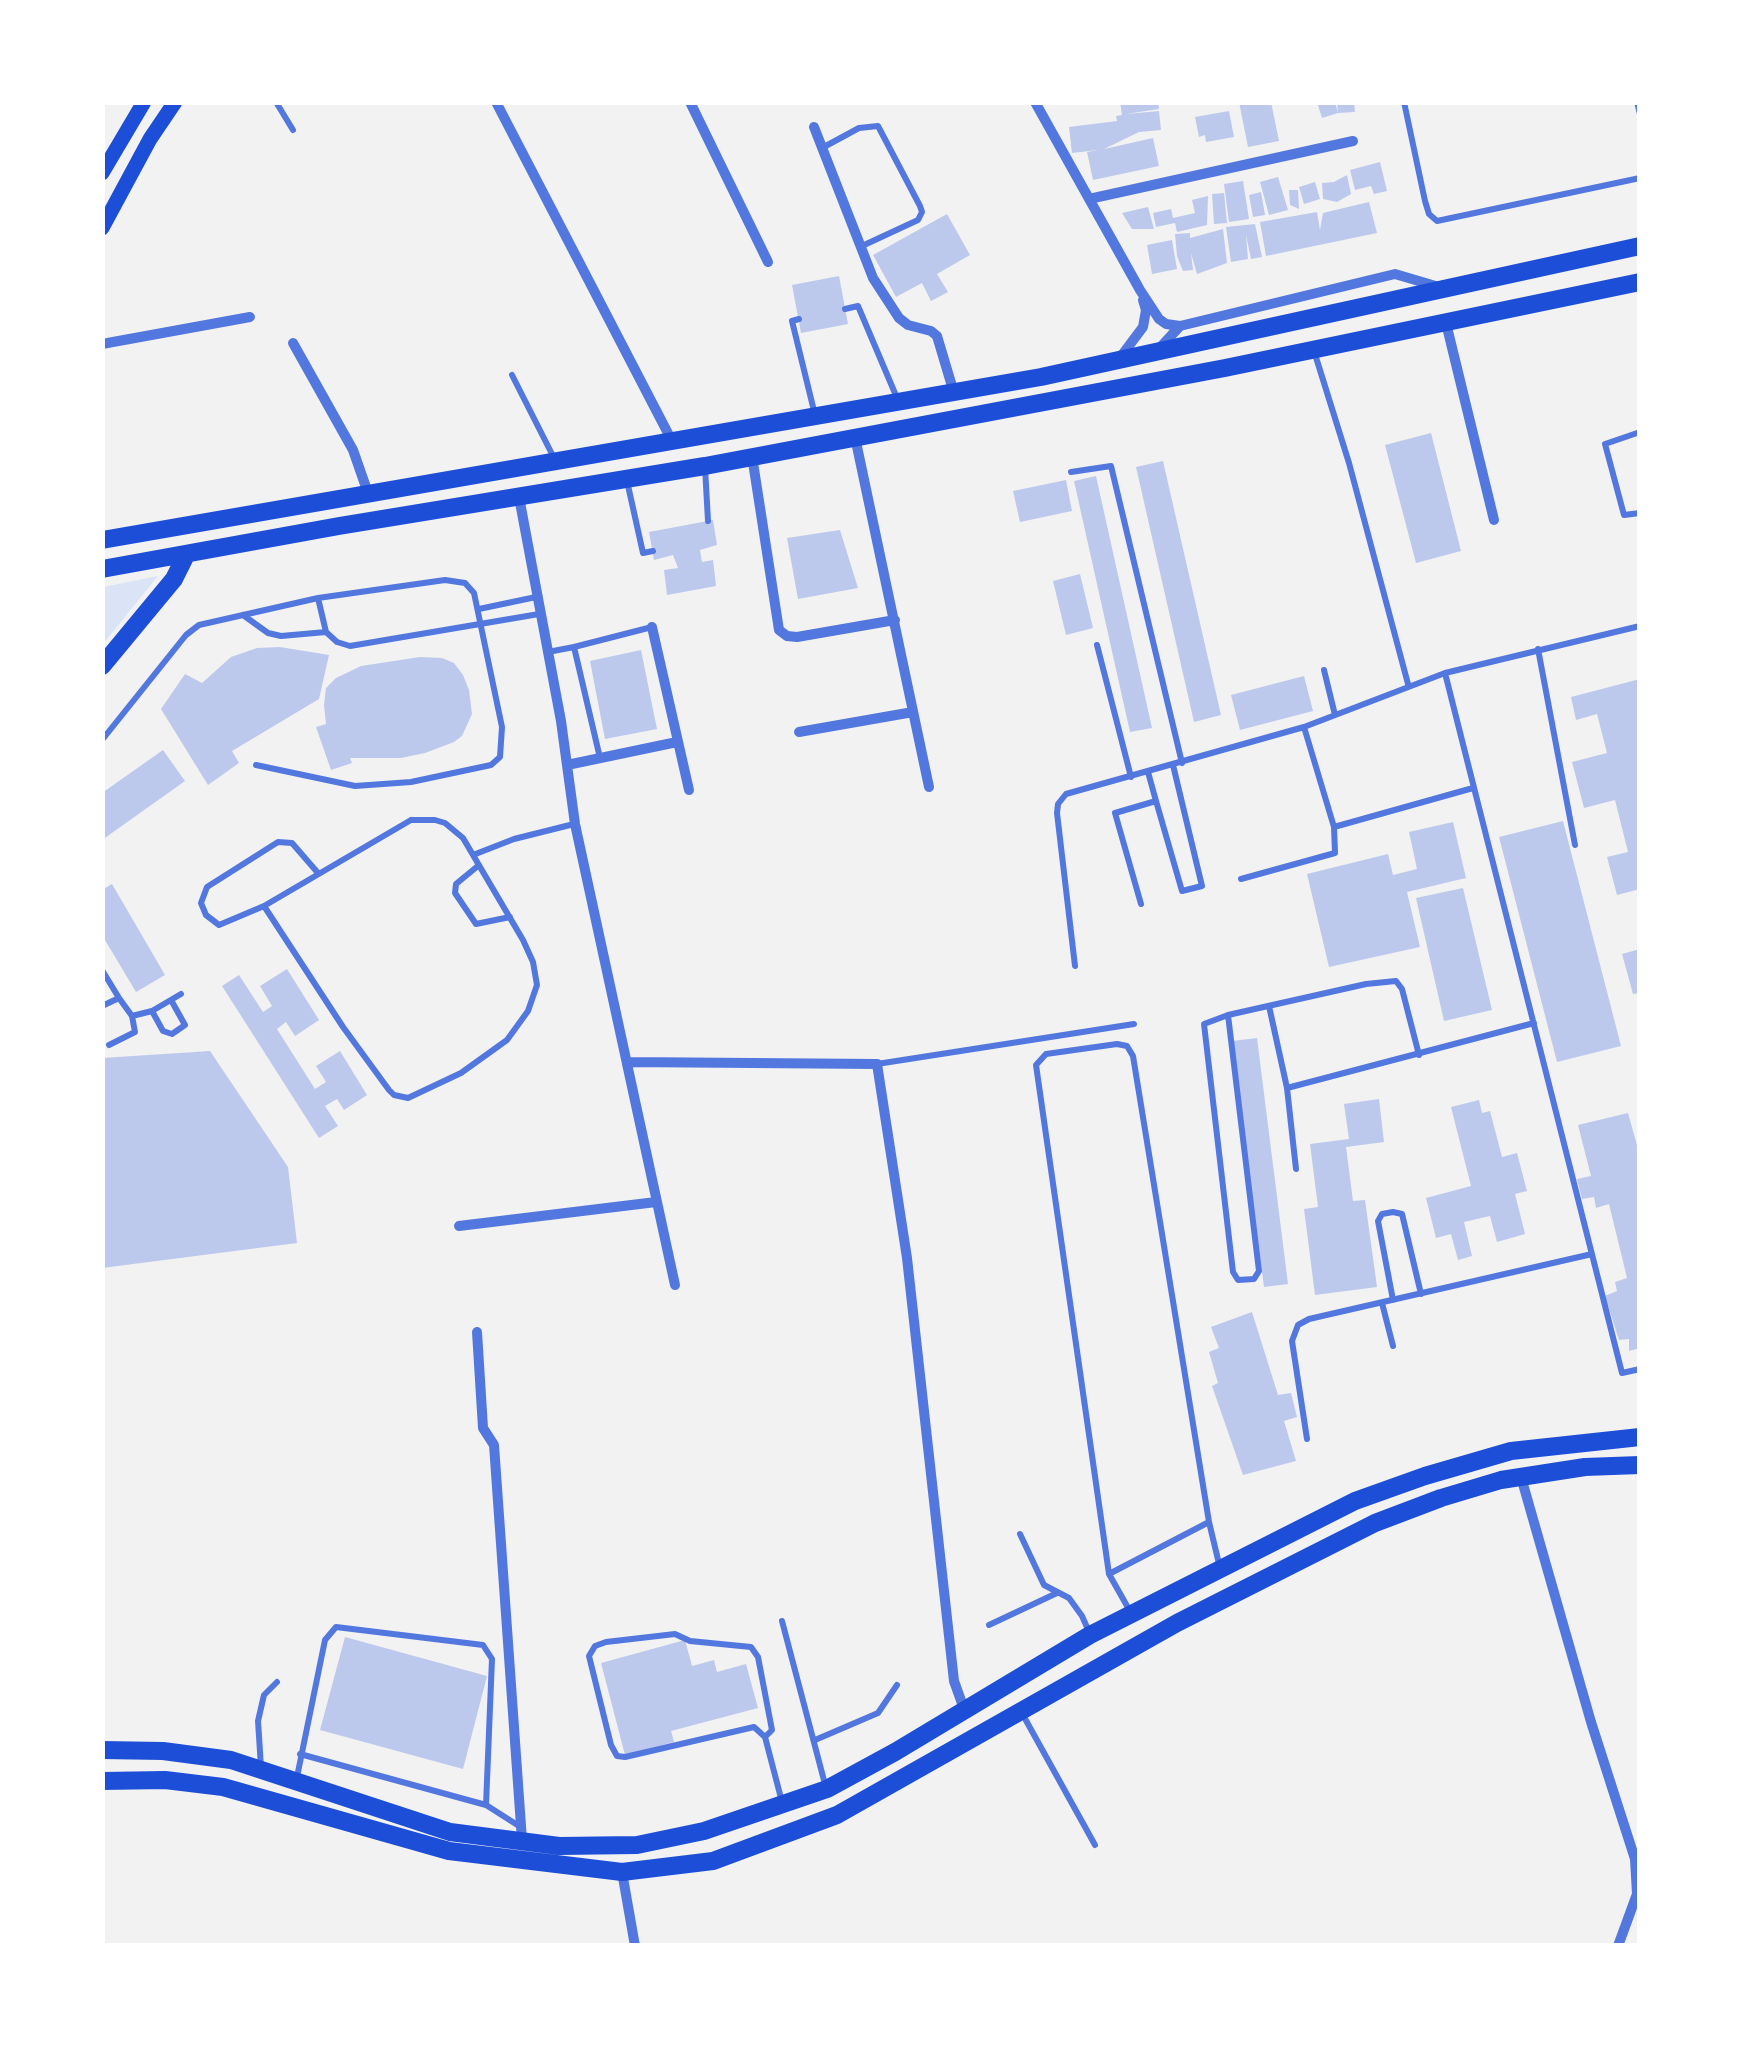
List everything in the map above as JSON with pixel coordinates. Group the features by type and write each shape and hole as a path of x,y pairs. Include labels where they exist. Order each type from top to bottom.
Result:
{"main road":[{"path":"102,173 107,150 144,102"},
{"path":"102,228 150,139 175,102"},
{"path":"102,540 1117,361 1639,246"},
{"path":"102,570 339,526 705,466 1314,350 1640,282"},
{"path":"102,528 134,533"},
{"path":"102,666 174,579 186,555"},
{"path":"102,1750 163,1751 231,1760 450,1832 521,1834 558,1846 637,1845 704,1831 826,1789 1090,1635 1354,1501 1512,1452 1640,1437"},
{"path":"102,1781 164,1780 223,1787 449,1852 622,1872 713,1861 836,1815 1177,1623 1375,1523 1441,1498 1520,1478 1640,1464"}],"street":[{"path":"496,102 672,441"},
{"path":"690,102 768,262"},
{"path":"1035,102 1158,320 1180,326 1395,274 1443,288"},
{"path":"814,127 873,278 899,318 937,336 954,392"},
{"path":"1089,200 1353,141"},
{"path":"1117,361 1143,326 1146,310 1140,290"},
{"path":"102,344 250,317"},
{"path":"1446,323 1494,520"},
{"path":"1156,352 1180,326"},
{"path":"293,343 353,450 368,494"},
{"path":"854,436 929,787"},
{"path":"752,456 780,630 787,636 798,637 895,620"},
{"path":"519,498 568,765 575,824 675,1285"},
{"path":"652,627 689,790"},
{"path":"799,732 913,712"},
{"path":"568,765 677,742"},
{"path":"626,1062 877,1064 907,1258 954,1681 964,1710"},
{"path":"460,1226 656,1202"},
{"path":"477,1332 482,1428 494,1445 521,1834"},
{"path":"1520,1478 1590,1722 1635,1859 1637,1894 1618,1946"},
{"path":"622,1872 636,1946"}],"lane":[{"path":"276,102 292,130"},
{"path":"1404,102 1429,214 1436,220 1640,178"},
{"path":"1636,102 1640,114"},
{"path":"822,148 859,128 878,126 920,206 918,220 860,247"},
{"path":"845,309 858,306 898,402"},
{"path":"799,319 792,321 816,416"},
{"path":"1314,350 1350,463 1408,684"},
{"path":"512,375 556,461"},
{"path":"1640,432 1605,444 1624,515 1640,513"},
{"path":"705,466 708,521"},
{"path":"1071,472 1110,466 1182,763"},
{"path":"627,480 643,553 652,552"},
{"path":"102,740 186,634 199,625 318,598 454,579 466,583 474,593 483,626 503,743 500,756 491,765 412,782 354,786 256,765"},
{"path":"479,609 536,597"},
{"path":"318,598 326,632 337,642 350,646 539,614"},
{"path":"242,614 268,633 281,636 326,632"},
{"path":"1075,966 1058,804 1066,794 1304,727 1445,673 1640,626"},
{"path":"547,653 652,627"},
{"path":"1097,645 1131,777"},
{"path":"574,647 600,758"},
{"path":"1538,650 1575,845"},
{"path":"1324,670 1334,715"},
{"path":"1445,673 1622,1373 1640,1369"},
{"path":"1240,879 1330,856 1337,846 1304,727"},
{"path":"1148,772 1182,891 1202,886 1172,765"},
{"path":"1334,827 1474,788"},
{"path":"1140,904 1115,813 1156,801"},
{"path":"264,906 342,1027 394,1095 408,1098 438,1086 495,1050 517,1029 537,985 536,974 480,865 463,838 445,823 411,820 264,906 220,925 206,915 201,902 207,887 278,842 292,843 318,874"},
{"path":"473,855 514,839 575,824"},
{"path":"480,865 456,884 455,892 476,924 510,917"},
{"path":"102,970 132,1016 135,1032 109,1045"},
{"path":"1228,1016 1259,1271 1254,1278 1238,1280 1233,1272 1202,1028 1206,1022 1228,1016 1269,1006 1366,984 1396,980 1402,989 1419,1055"},
{"path":"132,1016 181,994"},
{"path":"102,1006 118,998"},
{"path":"152,1010 163,1031 172,1034 185,1026 171,1000"},
{"path":"1269,1006 1287,1088 1296,1169"},
{"path":"1287,1088 1534,1023"},
{"path":"877,1064 1134,1024"},
{"path":"1132,1614 1109,1574 1036,1065 1046,1054 1118,1044 1127,1046 1133,1056 1220,1569"},
{"path":"1394,1300 1378,1221 1382,1214 1402,1214 1421,1294"},
{"path":"1308,1439 1292,1341 1298,1326 1309,1319 1592,1254"},
{"path":"1382,1303 1392,1346"},
{"path":"1109,1574 1209,1522"},
{"path":"1020,1534 1044,1585 1069,1598 1090,1635"},
{"path":"989,1625 1058,1593"},
{"path":"782,1621 826,1789"},
{"path":"296,1782 325,1640 336,1627 483,1645 492,1659 486,1805"},
{"path":"766,1737 772,1730 758,1657 751,1647 690,1640 675,1634 606,1642 594,1646 588,1656 617,1756 754,1727 766,1737 783,1806"},
{"path":"261,1768 258,1721 264,1695 277,1682"},
{"path":"815,1740 878,1713 897,1685"},
{"path":"1020,1710 1095,1845"},
{"path":"300,1754 486,1805 521,1834"}],"shaded area":[{"path":"158,576 103,644 103,587"}],"building":[{"path":"1120,102 1158,102 1159,109 1126,114 1159,111 1161,130 1139,132 1104,149 1153,138 1159,166 1093,180 1087,152 1098,150 1072,153 1069,127 1117,121 1116,116 1122,115"},
{"path":"1239,102 1271,102 1279,141 1248,147"},
{"path":"1317,102 1335,102 1338,113 1322,118"},
{"path":"1337,102 1354,102 1355,112 1338,113"},
{"path":"1229,111 1234,137 1206,142 1205,135 1199,137 1195,117"},
{"path":"1380,162 1387,191 1374,194 1371,186 1355,190 1350,170"},
{"path":"1347,175 1351,194 1337,202 1323,199 1322,183"},
{"path":"1278,177 1288,210 1269,215 1260,182"},
{"path":"1243,181 1249,219 1229,222 1224,184"},
{"path":"1315,182 1320,199 1304,204 1299,187"},
{"path":"1289,190 1298,190 1299,209 1290,205"},
{"path":"1261,192 1265,215 1253,217 1249,195"},
{"path":"1224,193 1227,223 1214,224 1212,194"},
{"path":"1208,196 1207,225 1177,232 1175,223 1156,227 1153,213 1171,209 1173,218 1195,213 1192,200"},
{"path":"1369,202 1377,233 1266,256 1260,222 1317,212 1320,230 1323,213"},
{"path":"1148,207 1154,229 1132,229 1122,213"},
{"path":"947,214 970,255 937,274 948,292 931,301 922,283 896,297 873,255"},
{"path":"1255,224 1262,257 1251,259 1246,235 1248,259 1231,262 1226,227"},
{"path":"1223,229 1227,263 1197,274 1191,253 1193,270 1183,271 1175,234 1190,233 1190,238"},
{"path":"1172,240 1177,269 1152,274 1147,245"},
{"path":"839,276 848,324 801,333 792,285"},
{"path":"1431,433 1461,551 1416,563 1385,445"},
{"path":"1163,461 1221,715 1194,722 1136,467"},
{"path":"1096,476 1152,728 1130,732 1074,481"},
{"path":"1066,480 1072,511 1020,522 1013,491"},
{"path":"713,520 717,545 700,550 702,562 713,560 716,586 667,595 664,570 678,568 673,555 654,560 649,532"},
{"path":"840,530 858,588 798,599 787,538"},
{"path":"1080,574 1093,628 1066,635 1053,581"},
{"path":"280,647 329,655 319,699 232,751 239,763 208,785 161,709 185,674 202,683 231,657 257,648"},
{"path":"641,650 657,729 605,739 590,661"},
{"path":"420,657 454,663 463,675 472,714 462,736 425,753 401,758 350,758 352,763 331,770 316,727 326,724 326,688 336,678 361,666"},
{"path":"1304,676 1313,711 1240,730 1231,695"},
{"path":"1640,679 1640,889 1617,895 1607,857 1628,852 1615,800 1584,808 1572,762 1607,753 1597,714 1576,720 1571,697"},
{"path":"163,750 185,781 102,840 102,793"},
{"path":"1563,821 1621,1046 1557,1062 1499,837"},
{"path":"1453,822 1466,878 1407,892 1420,947 1329,967 1307,874 1388,854 1393,875 1417,869 1409,832"},
{"path":"112,884 165,975 136,992 102,935 102,890"},
{"path":"1463,888 1492,1010 1444,1021 1416,898"},
{"path":"1640,949 1640,993 1633,994 1622,954"},
{"path":"287,969 319,1020 295,1036 286,1022 277,1029 315,1089 326,1082 316,1066 340,1051 367,1095 344,1110 337,1099 325,1106 338,1126 319,1138 222,986 239,975 263,1012 272,1006 260,986"},
{"path":"1257,1038 1288,1284 1264,1287 1232,1041"},
{"path":"210,1051 288,1167 297,1243 102,1268 102,1058"},
{"path":"1379,1099 1384,1142 1346,1147 1353,1201 1365,1200 1377,1287 1315,1295 1304,1209 1318,1207 1310,1144 1349,1139 1344,1104"},
{"path":"1479,1100 1482,1113 1490,1111 1502,1157 1517,1153 1527,1191 1515,1194 1525,1234 1497,1242 1490,1216 1464,1222 1472,1256 1458,1260 1451,1234 1436,1238 1426,1198 1471,1186 1451,1107"},
{"path":"1628,1113 1640,1156 1640,1348 1629,1351 1629,1339 1619,1340 1605,1296 1617,1291 1615,1282 1627,1278 1609,1204 1596,1208 1594,1197 1582,1199 1577,1179 1591,1176 1578,1125"},
{"path":"1252,1312 1278,1395 1291,1393 1297,1417 1284,1421 1296,1461 1243,1475 1212,1386 1218,1383 1209,1352 1219,1348 1211,1327"},
{"path":"345,1637 487,1676 463,1769 320,1730"},
{"path":"685,1640 692,1666 714,1660 717,1672 746,1664 758,1708 671,1731 674,1742 625,1755 601,1663"}]}
